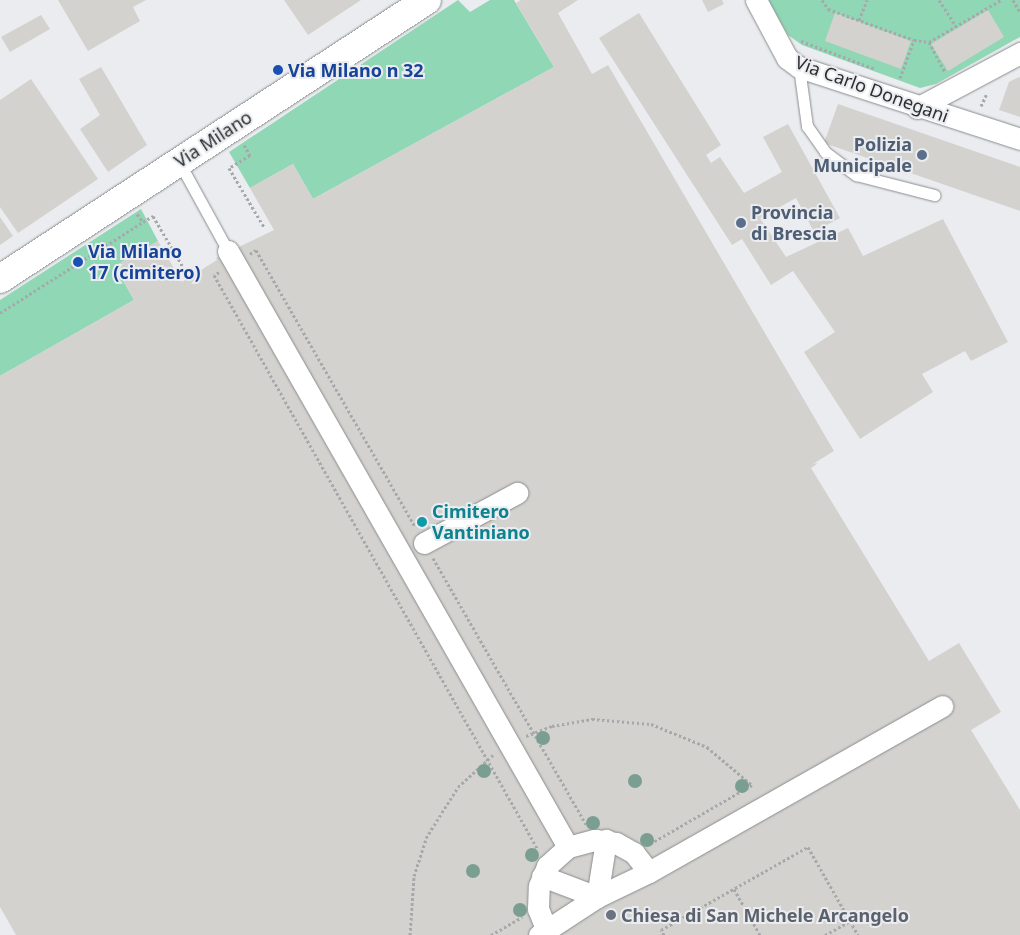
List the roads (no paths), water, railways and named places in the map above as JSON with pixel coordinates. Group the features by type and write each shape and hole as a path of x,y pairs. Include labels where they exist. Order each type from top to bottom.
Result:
{"main road":[{"name":"Via Milano","path":"0,279 427,0"}],"street":[{"name":"Via Carlo Donegani","path":"756,0 787,58 799,67 917,108 1020,139"},
{"path":"917,108 1020,53"},
{"path":"228,251 568,847"},
{"path":"424,543 517,493"},
{"path":"649,872 634,853 606,840 586,840 568,847 553,858 542,876 538,908 543,933 597,897 649,872 942,706"},
{"path":"597,897 606,840"},
{"path":"542,876 597,897"}],"lane":[{"path":"799,67 807,126 825,152 856,175 934,195"},
{"path":"179,162 228,251"}],"place":[{"name":"Via Milano n 32","path":"278,70"},
{"name":"Polizia Municipale","path":"922,155"},
{"name":"Provincia di Brescia","path":"741,223"},
{"name":"Via Milano 17 (cimitero)","path":"78,262"},
{"name":"Cimitero Vantiniano","path":"422,522"},
{"name":"Chiesa di San Michele Arcangelo","path":"611,915"}]}
